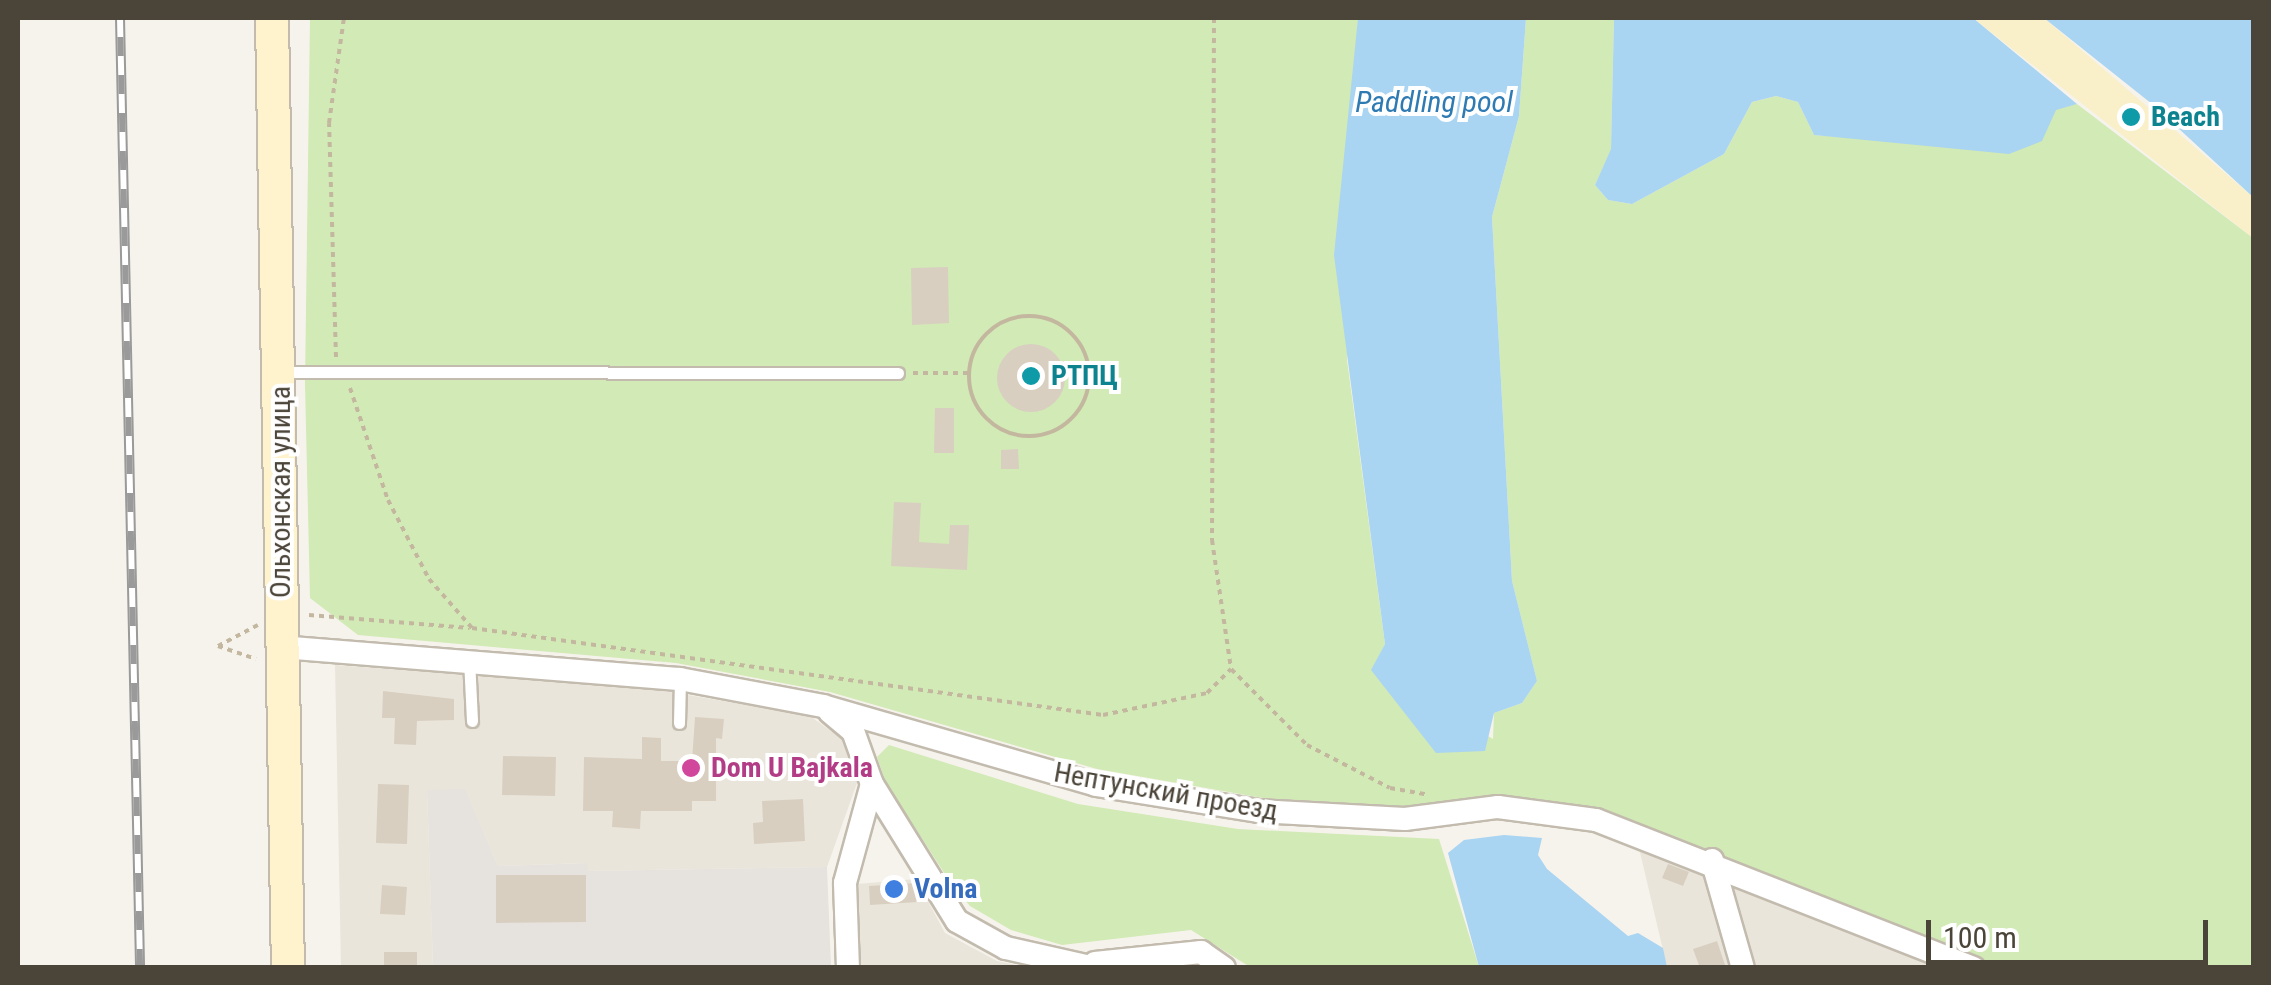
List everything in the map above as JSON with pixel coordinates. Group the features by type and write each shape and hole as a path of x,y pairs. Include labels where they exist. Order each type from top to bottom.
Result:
{"street":[{"name":"Ольхонская улица","path":"272,18 288,968"},
{"name":"Нептунский проезд","path":"282,658 469,659 680,679 823,706 1096,785 1344,818 1404,819 1498,807 1596,820 1712,860 1974,968"},
{"path":"823,706 854,731 872,784 957,921 1006,948 1095,966 1201,952 1224,968"},
{"path":"848,968 845,883 872,784"},
{"path":"1712,860 1743,968"}],"lane":[{"path":"280,372 898,373"},
{"path":"469,659 472,721"},
{"path":"679,723 680,679"}],"path":[{"path":"344,18 329,123 335,356 388,500 430,579 472,628"},
{"path":"1214,18 1212,540 1231,669 1307,745 1390,788 1444,798"},
{"path":"1033,316 1052,320 1081,344 1090,380 1073,418 1046,433 1016,435 981,413 969,374 982,338 996,325 1033,316"},
{"path":"898,373 969,374"},
{"path":"282,658 218,646 281,612 472,628 1102,716 1207,693 1231,669"}],"shaded area":[{"path":"335,665 647,688 810,716 842,739 857,783 827,867 587,871 586,863 498,866 465,790 427,790 433,967 341,967"},
{"path":"465,789 498,866 587,863 588,871 827,867 831,967 433,967 427,790"},
{"path":"1639,848 1912,955 1939,967 1667,967"},
{"path":"916,879 945,933 997,961 1025,967 860,967 857,884"}],"green space":[{"path":"310,18 1358,18 1347,360 1385,644 1372,670 1493,739 1494,713 1522,703 1537,681 1512,581 1492,217 1519,116 1526,18 1614,18 1611,150 1595,185 1608,200 1632,204 1724,154 1752,102 1776,96 1798,102 1814,135 1906,141 2077,104 2253,238 2253,967 1999,967 1604,809 1497,795 1405,806 1263,798 1097,769 830,692 676,663 358,635 310,598 305,384"},
{"path":"889,745 1078,804 1238,829 1439,839 1479,967 1250,967 1191,930 1062,945 1011,930 970,906 954,888 886,783 877,757"}],"sand":[{"name":"Beach","path":"1973,18 2044,18 2253,197 2253,238"}],"water":[{"name":"Paddling pool","path":"1358,18 1526,18 1519,116 1492,217 1512,581 1537,681 1522,703 1494,713 1485,751 1436,753 1371,670 1385,644 1334,255"},
{"path":"1614,18 1973,18 2077,104 2056,110 2042,141 2009,154 1814,135 1798,102 1776,96 1752,102 1724,154 1632,204 1608,200 1595,185 1611,149"},
{"path":"2044,18 2253,18 2253,197 2152,104"},
{"path":"1504,835 1542,838 1538,855 1547,869 1628,936 1638,933 1663,948 1667,967 1479,967 1448,853 1464,840"}],"building":[{"path":"948,267 949,323 912,325 911,268"},
{"name":"РТПЦ","path":"1031,344 1055,354 1065,378 1055,402 1031,412 1007,402 997,378 1007,354"},
{"path":"935,408 954,408 954,453 934,453"},
{"path":"1018,449 1019,469 1001,469 1001,450"},
{"path":"894,502 921,503 919,542 949,544 950,525 969,525 967,570 891,566"},
{"path":"383,691 454,699 454,720 417,721 416,745 394,744 395,718 382,718"},
{"path":"695,717 724,719 722,739 716,738 716,801 692,801 692,811 641,811 640,829 612,827 613,811 583,811 584,757 642,759 642,737 661,738 661,761 692,761"},
{"path":"503,756 556,757 555,796 502,795"},
{"path":"378,784 409,785 407,844 376,843"},
{"path":"803,799 805,841 754,844 753,823 763,822 762,801"},
{"path":"1668,864 1689,872 1683,886 1662,878"},
{"path":"496,875 586,875 586,922 496,923"},
{"path":"916,883 918,902 870,905 869,886"},
{"path":"382,885 407,887 405,915 380,914"},
{"path":"1717,941 1726,968 1700,968 1693,949"},
{"path":"384,952 417,952 417,968 384,968"}],"railway":[{"path":"120,18 140,968"}],"place":[{"name":"Beach","path":"2131,117"},
{"name":"РТПЦ","path":"1031,376"},
{"name":"Dom U Bajkala","path":"691,768"},
{"name":"Volna","path":"894,889"}]}
